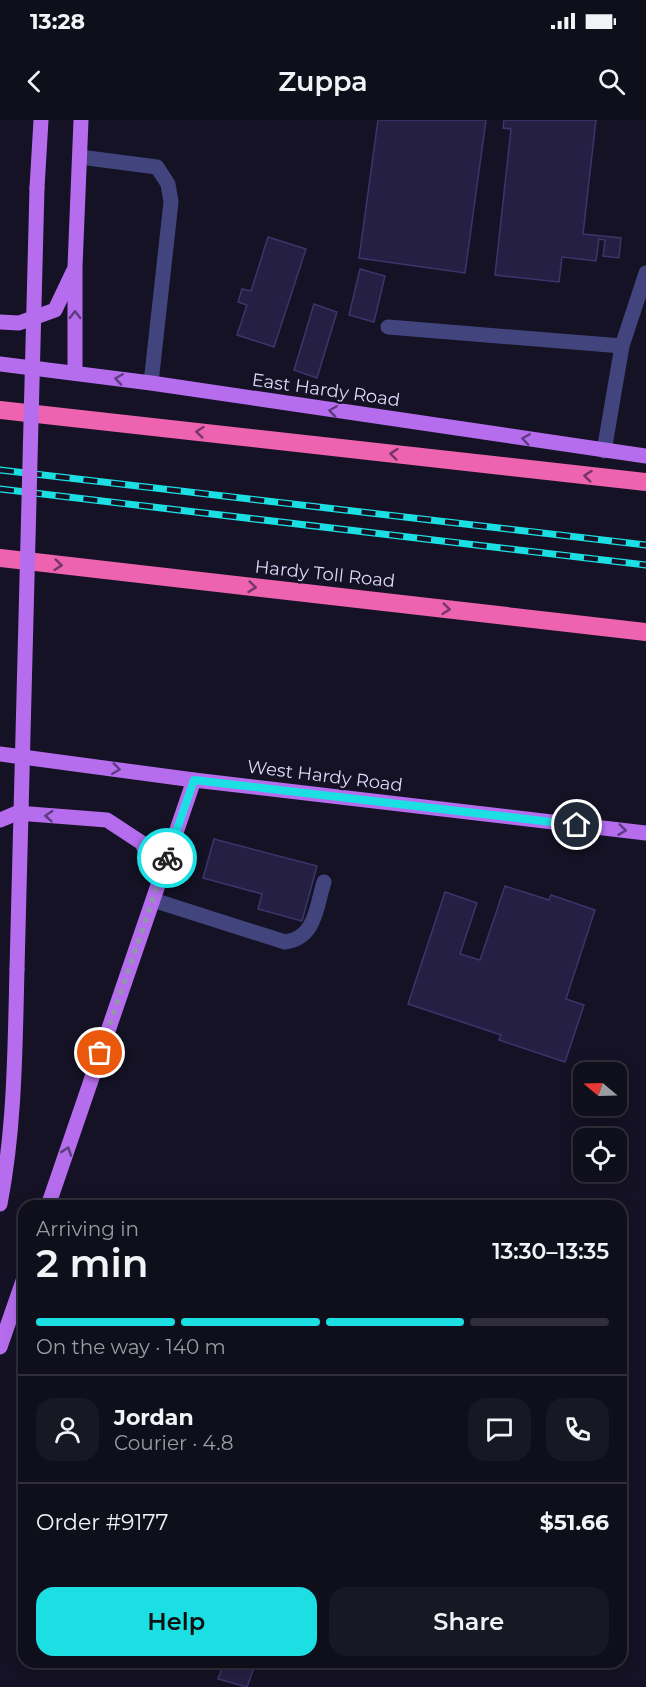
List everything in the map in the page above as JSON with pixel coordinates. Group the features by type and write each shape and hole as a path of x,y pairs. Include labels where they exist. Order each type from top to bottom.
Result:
{"highway":[{"path":"0,410 646,482"},
{"name":"Hardy Toll Road","path":"0,558 646,632"}],"main road":[{"path":"0,1204 5,1177 14,1076 37,188 41,120"},
{"path":"75,373 75,267 81,120"},
{"path":"0,322 19,322 55,310 75,267"},
{"name":"East Hardy Road","path":"0,364 151,383 646,456"},
{"name":"West Hardy Road","path":"0,754 194,780 646,833"},
{"path":"50,1200 194,780"},
{"path":"0,820 16,813 107,820 142,843 159,882"},
{"path":"0,1347 18,1295"}],"lane":[{"path":"80,157 157,167 168,184 171,202 151,383"},
{"path":"604,451 621,346 646,273"},
{"path":"388,327 621,346"},
{"path":"153,900 285,942 297,941 309,932 324,882"}],"building":[{"path":"378,120 486,120 465,273 359,258"},
{"path":"504,120 596,120 583,234 621,238 619,258 603,256 605,240 599,239 596,261 562,257 559,282 495,275 511,129 503,128"},
{"path":"268,237 306,249 274,347 237,335 247,305 238,302 242,289 251,291"},
{"path":"360,269 385,276 374,322 349,315"},
{"path":"314,304 337,312 317,378 294,370"},
{"path":"214,839 317,866 302,921 258,909 262,894 203,878"},
{"path":"505,886 549,900 551,895 595,910 566,999 584,1005 565,1062 499,1040 501,1035 408,1004 445,892 477,903 460,954 480,960"},
{"path":"222,1668 254,1668 247,1687 218,1679"}],"railway":[{"path":"0,470 646,545"},
{"path":"0,489 646,565"}],"way so far":[{"path":"100,1053 167,858"}],"route":[{"path":"167,858 194,780 577,825"}]}
